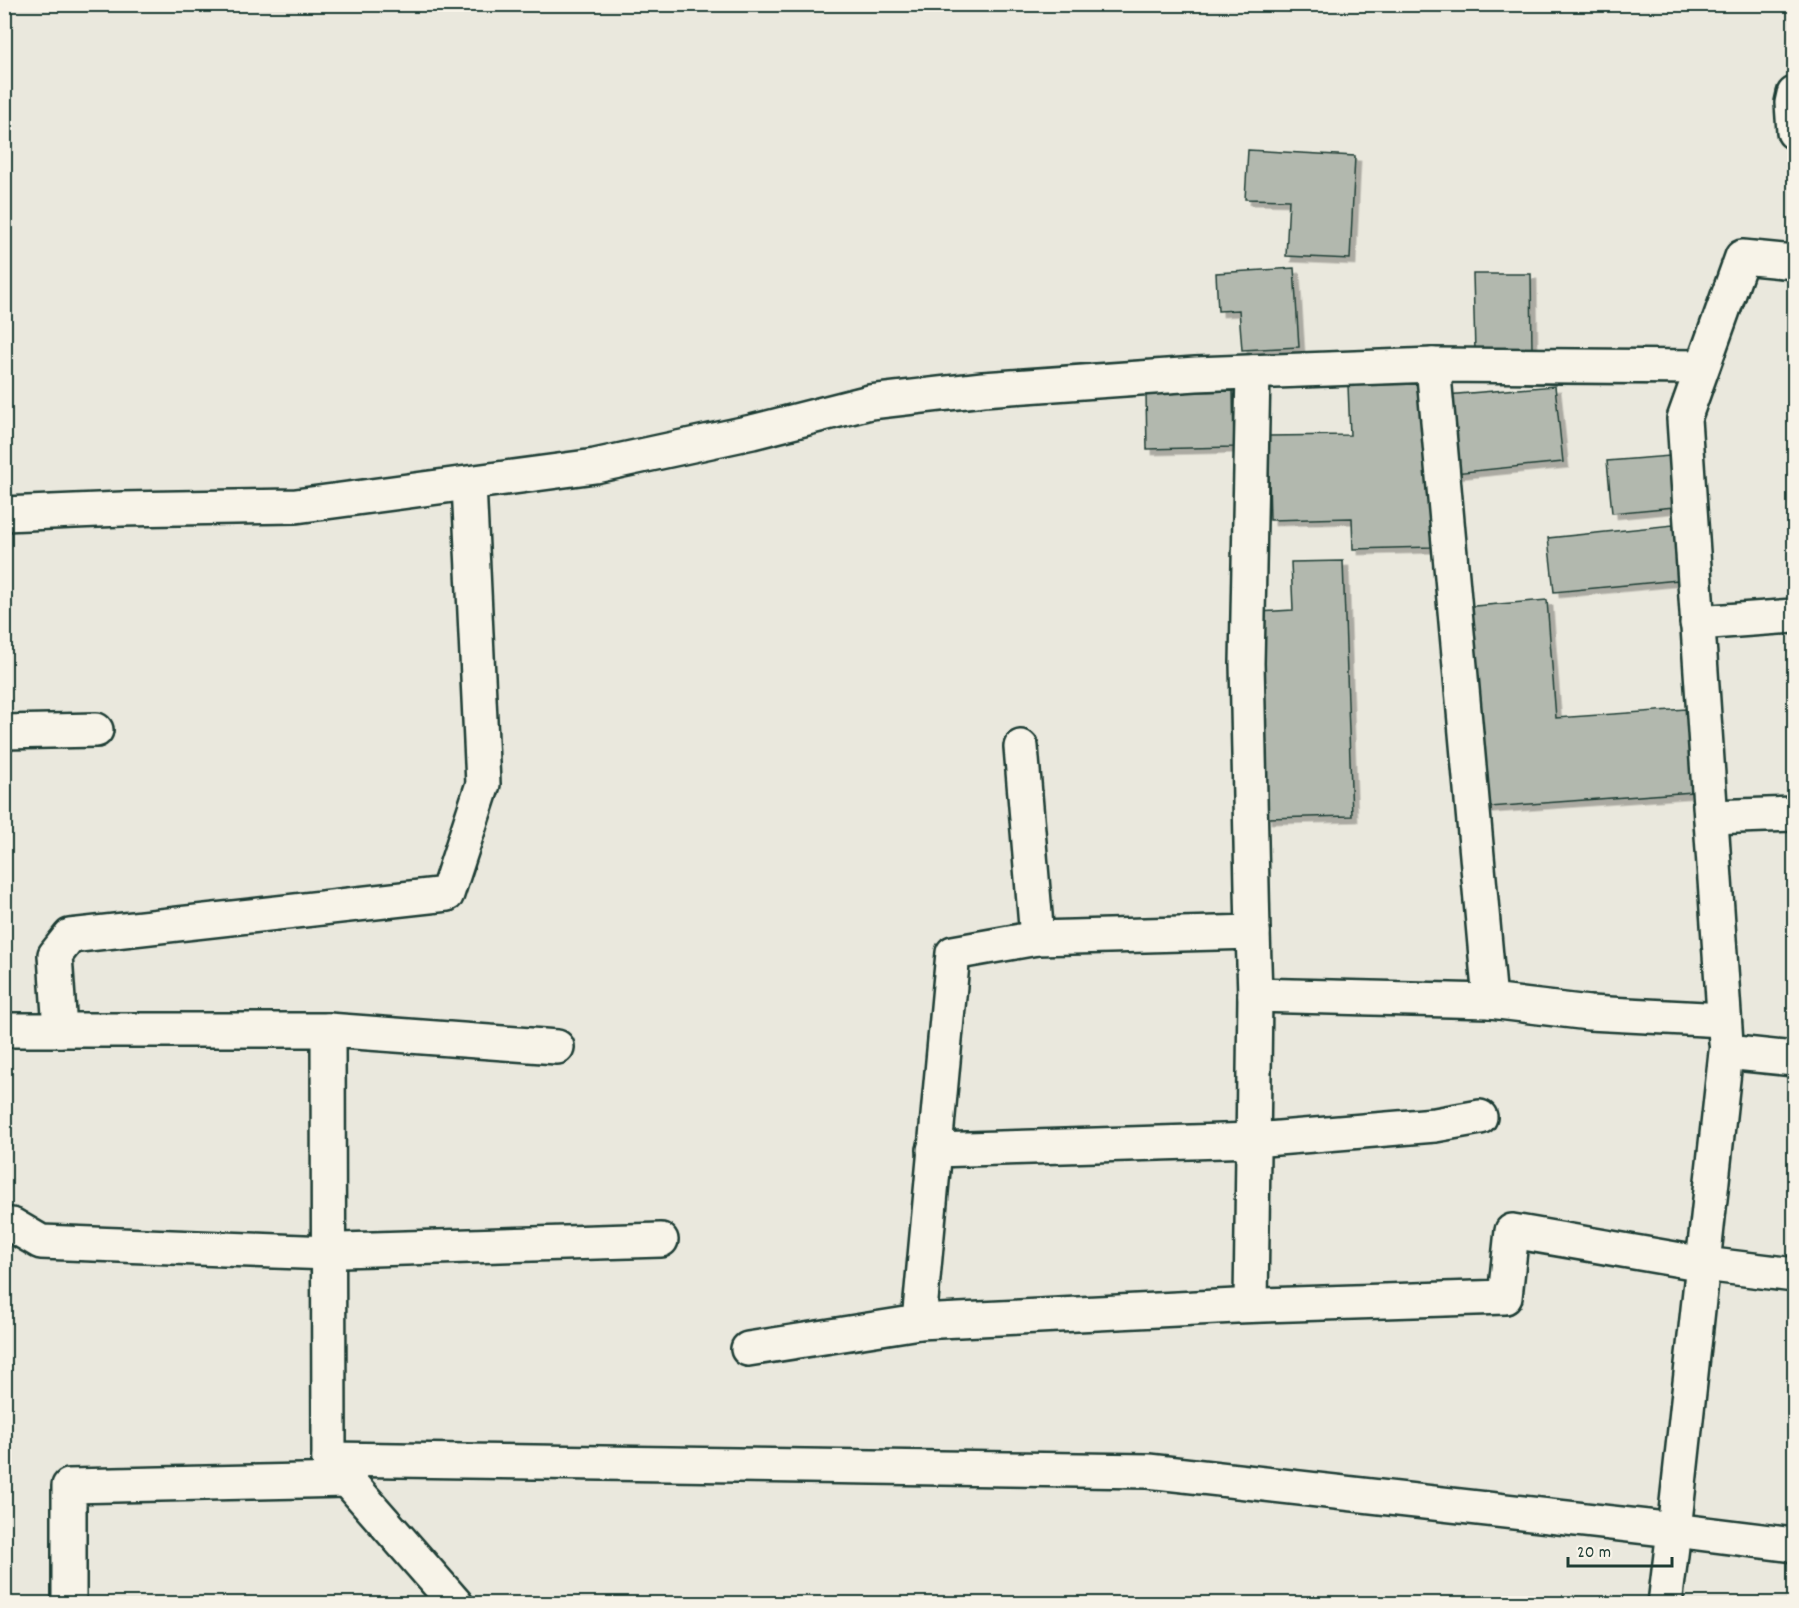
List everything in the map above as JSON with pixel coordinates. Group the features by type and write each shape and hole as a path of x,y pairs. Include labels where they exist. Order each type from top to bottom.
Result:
{"street":[{"path":"1794,94 1792,103 1794,132"},
{"path":"1665,1604 1704,1263 1725,1036 1684,419 1742,257 1794,262"},
{"path":"4,514 296,506 469,484 595,466 752,432 870,402 983,389 1196,374 1433,364 1702,367"},
{"path":"1433,364 1490,1001"},
{"path":"1251,1305 1255,995 1247,663 1253,372"},
{"path":"60,1030 55,955 70,936 447,894 483,784 469,484"},
{"path":"1697,623 1794,616"},
{"path":"4,732 96,730"},
{"path":"1021,747 1037,938"},
{"path":"1711,817 1794,814"},
{"path":"919,1322 952,953 1037,938 1253,932"},
{"path":"1255,995 1490,1001 1589,1013 1725,1036 1794,1059"},
{"path":"4,1030 328,1030 556,1047"},
{"path":"328,1030 329,1253 338,1470 456,1604"},
{"path":"934,1150 1254,1140 1435,1125 1480,1117"},
{"path":"4,1225 12,1225 41,1242 329,1253 342,1250 661,1240"},
{"path":"748,1349 919,1322 1251,1305 1505,1297 1512,1231 1704,1263 1794,1275"},
{"path":"69,1604 69,1486 338,1470 1148,1471 1794,1545"}],"building":[{"path":"1248,150 1355,156 1350,259 1286,256 1289,200 1245,199"},
{"path":"1294,268 1299,347 1242,350 1239,310 1218,311 1216,273"},
{"path":"1473,274 1531,274 1532,351 1475,352"},
{"path":"1428,384 1432,547 1353,549 1352,518 1270,520 1268,436 1350,435 1348,385"},
{"path":"1555,386 1563,462 1454,473 1446,395"},
{"path":"1233,391 1234,447 1147,449 1146,393"},
{"path":"1670,456 1674,507 1612,513 1607,461"},
{"path":"1673,525 1678,580 1554,592 1548,538"},
{"path":"1343,561 1352,816 1266,818 1259,612 1293,610 1291,562"},
{"path":"1547,600 1556,718 1686,709 1693,792 1477,808 1462,607"}]}
